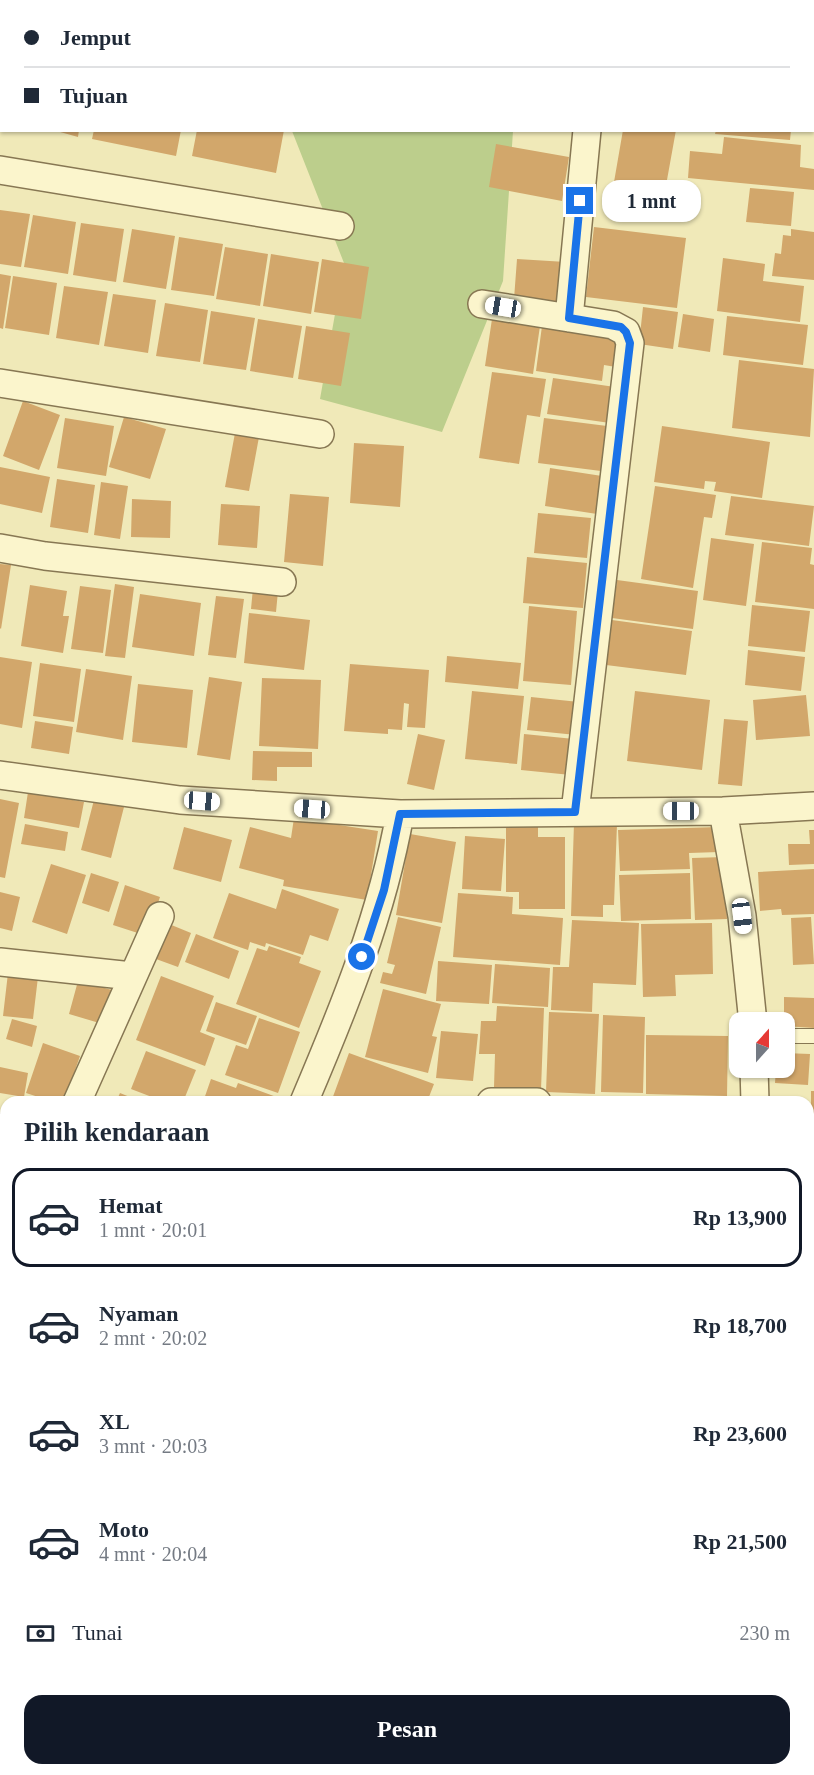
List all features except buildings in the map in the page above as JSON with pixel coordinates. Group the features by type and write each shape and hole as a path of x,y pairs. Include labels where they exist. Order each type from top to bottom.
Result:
{"street":[{"path":"569,318 587,132"},
{"path":"0,170 340,226"},
{"path":"482,304 621,327 626,332 630,343 575,812"},
{"path":"0,383 320,434"},
{"path":"0,548 45,556 282,582"},
{"path":"0,775 180,800 400,814 723,811 814,806"},
{"path":"723,811 742,916 752,1012"},
{"path":"306,1096 374,923 391,865 400,814"},
{"path":"80,1096 160,916"},
{"path":"0,962 132,976"},
{"path":"754,1078 755,1096"}],"lane":[{"path":"795,1036 814,1036"}],"green space":[{"path":"292,132 513,132 503,281 442,432 320,399 344,263"}],"route":[{"path":"362,957 391,865 400,814 575,812 630,343 626,332 621,327 569,318 580,201"}]}
